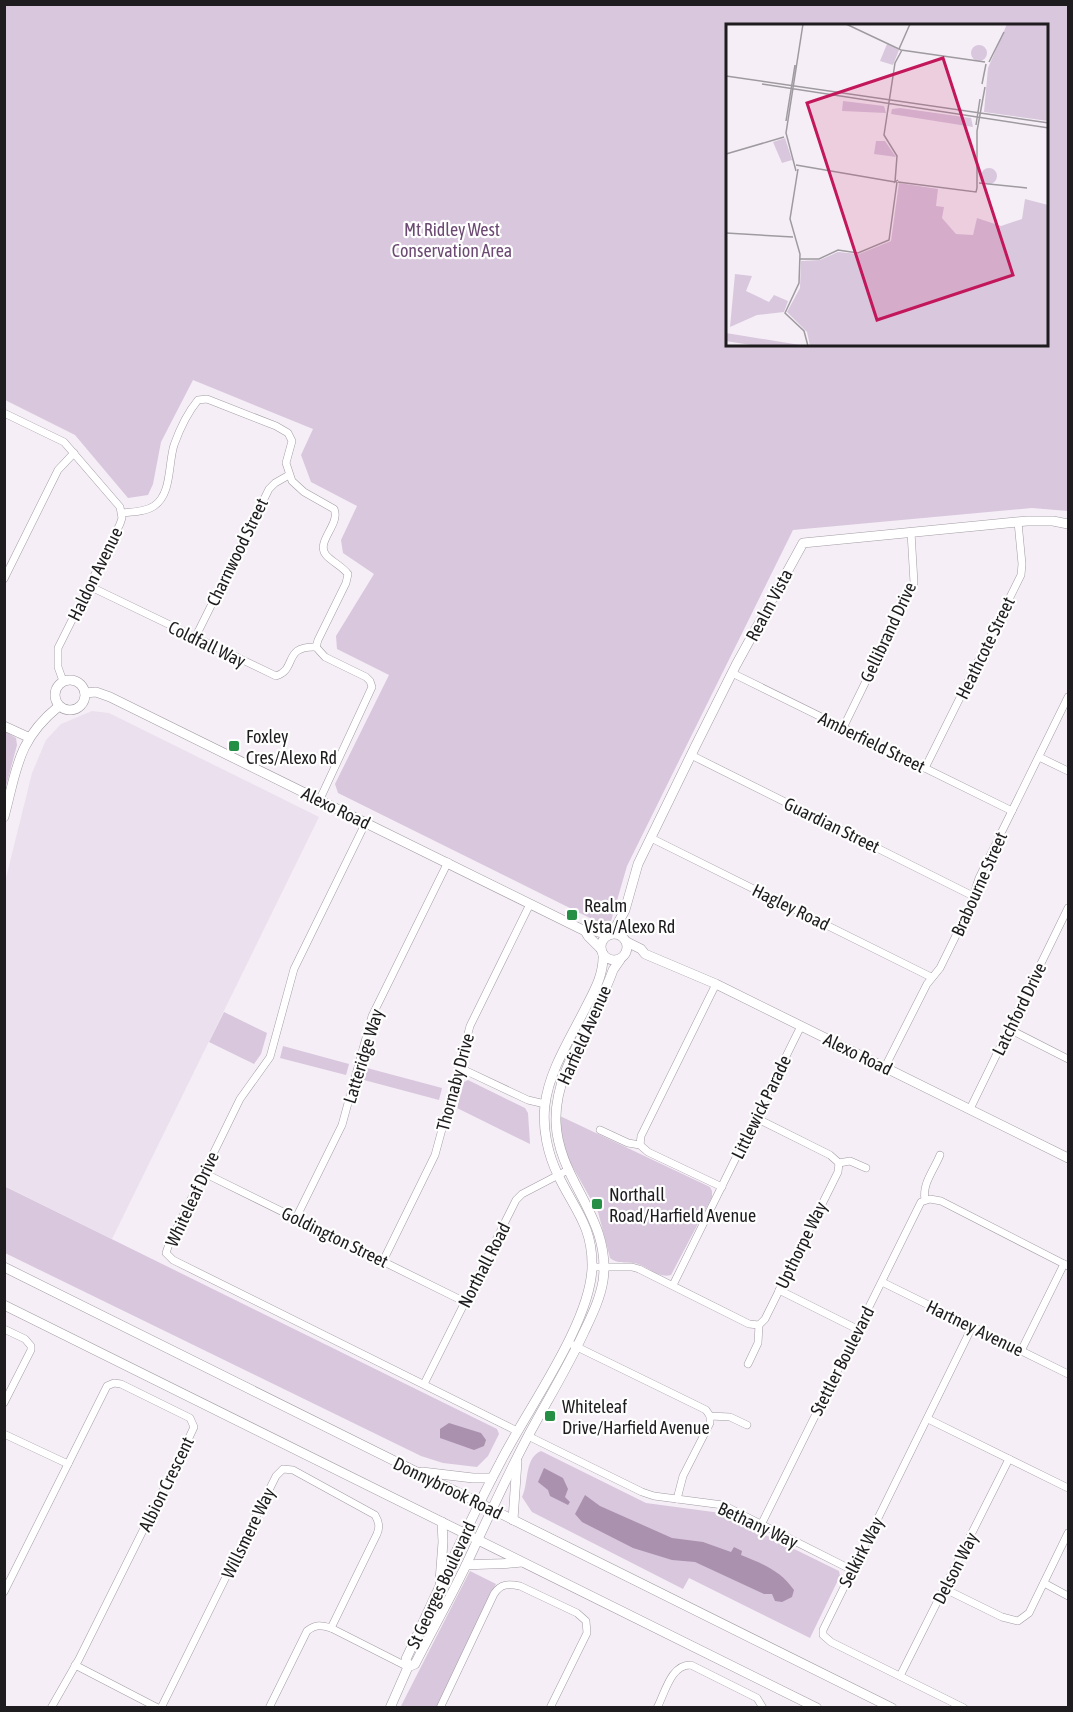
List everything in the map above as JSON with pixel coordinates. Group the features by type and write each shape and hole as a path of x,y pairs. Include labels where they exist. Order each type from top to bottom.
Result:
{"street":[{"path":"122,513 146,510 159,500 167,482 175,442 196,403 203,399 276,426 288,433 292,441 286,463 289,475 296,487 334,509 336,518 323,549 327,556 348,574 316,647 325,657 366,677 372,684 370,697 320,799"},
{"name":"Haldon Avenue","path":"4,413 64,442 120,507 122,513 120,524 58,648 58,667 63,681"},
{"path":"4,579 58,470 74,453"},
{"name":"Charnwood Street","path":"195,638 269,489 289,475"},
{"name":"Realm Vista","path":"611,935 625,910 638,864 691,755 732,673 803,543 1018,522 1053,521 1068,524"},
{"name":"Heathcote Street","path":"925,768 1021,575 1018,522"},
{"name":"Gellibrand Drive","path":"843,728 914,583 911,532"},
{"name":"Coldfall Way","path":"89,586 276,676 282,674 299,649 316,647"},
{"name":"Amberfield Street","path":"732,673 1012,811"},
{"path":"63,681 74,681 83,688 84,700 77,709 64,710 59,706 54,696 58,685 63,681"},
{"name":"Alexo Road","path":"85,693 96,692 110,697 448,862 585,931 602,951"},
{"name":"Brabourne Street","path":"885,1067 931,977 940,968 969,909 979,878 1068,697"},
{"path":"4,817 28,737 59,706"},
{"path":"4,726 28,737"},
{"name":"Guardian Street","path":"691,755 974,896"},
{"path":"1039,757 1068,771"},
{"name":"Whiteleaf Drive","path":"366,822 297,963 270,1058 240,1100 166,1253 169,1257 517,1431"},
{"name":"Hagley Road","path":"651,838 931,977"},
{"name":"Latteridge Way","path":"296,1218 342,1125 372,1016 448,862"},
{"name":"Thornaby Drive","path":"383,1261 435,1155 470,1026 530,904"},
{"name":"Latchford Drive","path":"970,1109 1068,908"},
{"name":"Realm Vista","path":"625,910 626,940"},
{"name":"Alexo Road","path":"585,931 591,930 611,935"},
{"path":"611,935 626,940 622,958 612,961 602,951 603,940 611,935"},
{"name":"Alexo Road","path":"626,940 645,954 716,984 1068,1158"},
{"name":"Harfield Avenue","path":"480,1503 517,1431 568,1342 587,1299 592,1267 586,1227 577,1207 557,1175 544,1124 545,1104 556,1067 598,984 603,965 602,951"},
{"name":"Alexo Road","path":"622,958 645,954"},
{"name":"Harfield Avenue","path":"491,1509 577,1347 599,1296 604,1268 599,1231 568,1170 558,1141 557,1096 569,1064 613,970 622,958"},
{"path":"640,1145 641,1136 716,984"},
{"name":"Littlewick Parade","path":"673,1285 801,1026"},
{"path":"1009,1029 1068,1059"},
{"path":"458,1067 528,1100 545,1104"},
{"path":"756,1118 831,1155 839,1162 850,1161 866,1167"},
{"path":"600,1130 628,1143 640,1145 648,1152 722,1187"},
{"name":"Stettler Boulevard","path":"761,1525 919,1204 926,1200 924,1188 940,1155"},
{"name":"Upthorpe Way","path":"748,1364 758,1343 759,1325 765,1319 838,1172 839,1162"},
{"name":"Northall Road","path":"424,1384 516,1200 522,1194 568,1170"},
{"name":"Goldington Street","path":"204,1173 465,1302"},
{"path":"926,1200 941,1201 1066,1265 1021,1351"},
{"name":"Donnybrook Road","path":"4,1267 892,1707"},
{"path":"592,1267 632,1267 749,1324 759,1325"},
{"name":"Hartney Avenue","path":"882,1282 1068,1374"},
{"path":"779,1290 857,1329"},
{"name":"Donnybrook Road","path":"4,1305 817,1707"},
{"name":"Selkirk Way","path":"964,1707 831,1642 823,1635 824,1625 972,1327"},
{"path":"4,1329 25,1339 31,1346 29,1355 4,1403"},
{"path":"568,1342 706,1410 710,1416 710,1423 680,1484 677,1499"},
{"name":"Albion Crescent","path":"4,1592 105,1390 114,1383 121,1383 187,1416 194,1424 188,1442 75,1665 51,1707"},
{"path":"710,1416 730,1417 747,1425"},
{"path":"928,1419 1068,1488"},
{"path":"4,1434 68,1464"},
{"name":"Bethany Way","path":"528,1436 642,1492 723,1505 852,1570"},
{"path":"513,1520 518,1456"},
{"name":"Delson Way","path":"900,1676 1009,1459"},
{"name":"Willsmere Way","path":"160,1707 276,1476 283,1469 293,1470 375,1515 380,1526 331,1628"},
{"path":"414,1471 492,1478"},
{"name":"St Georges Boulevard","path":"390,1707 408,1667 406,1659 480,1503"},
{"name":"St Georges Boulevard","path":"408,1667 415,1664 466,1565 491,1509"},
{"path":"439,1589 444,1542 442,1522"},
{"path":"945,1588 1002,1617 1018,1621 1029,1613 1068,1533"},
{"path":"466,1565 502,1565 521,1562"},
{"path":"1044,1583 1068,1596"},
{"path":"440,1707 494,1594 500,1587 511,1584 577,1613 586,1621 588,1627 550,1707"},
{"path":"269,1707 307,1631 313,1626 320,1624 331,1628 408,1667"},
{"path":"75,1665 160,1707"},
{"path":"657,1707 675,1670 684,1665 691,1665 757,1698 763,1707"}],"shaded area":[{"path":"92,711 109,713 319,817 112,1239 5,1186 5,882 32,773 46,740 61,724"},
{"path":"449,1423 481,1433 486,1440 484,1446 474,1450 440,1438 440,1429"},
{"path":"544,1468 563,1478 568,1489 565,1497 570,1502 568,1505 550,1496 548,1490 538,1482"},
{"path":"585,1495 600,1506 672,1538 703,1542 731,1552 734,1547 742,1551 741,1555 764,1565 783,1577 794,1590 792,1597 782,1602 775,1601 772,1594 764,1594 695,1562 672,1560 633,1548 582,1522 575,1514"}],"green space":[{"name":"Mt Ridley West Conservation Area","path":"4,5 1068,5 1068,511 1032,508 793,530 627,866 611,921 604,925 338,793 335,784 389,675 337,649 336,636 374,574 343,553 341,540 357,506 311,482 301,455 313,429 193,380 161,442 153,484 148,495 128,498 75,435 5,400"},
{"path":"5,731 16,738 17,745 5,790"},
{"path":"224,1012 267,1033 261,1054 254,1064 209,1042"},
{"path":"283,1046 349,1064 346,1075 280,1058"},
{"path":"367,1068 442,1088 439,1100 364,1080"},
{"path":"468,1080 525,1108 528,1113 530,1144 457,1108 464,1082"},
{"path":"560,1116 710,1187 712,1197 671,1275 662,1275 639,1264 619,1262 610,1258 598,1212 566,1155 561,1135"},
{"path":"4,1186 497,1429 499,1434 488,1456 477,1467 443,1463 421,1456 5,1253"},
{"path":"541,1451 646,1503 721,1513 839,1571 840,1576 810,1638 689,1578 683,1589 532,1512 522,1497 529,1465 536,1454"},
{"path":"470,1571 496,1584 437,1707 400,1708"}],"place":[{"name":"Foxley Cres/Alexo Rd","path":"234,746"},
{"name":"Realm Vsta/Alexo Rd","path":"572,915"},
{"name":"Northall Road/Harfield Avenue","path":"597,1204"},
{"name":"Whiteleaf Drive/Harfield Avenue","path":"550,1416"}]}
